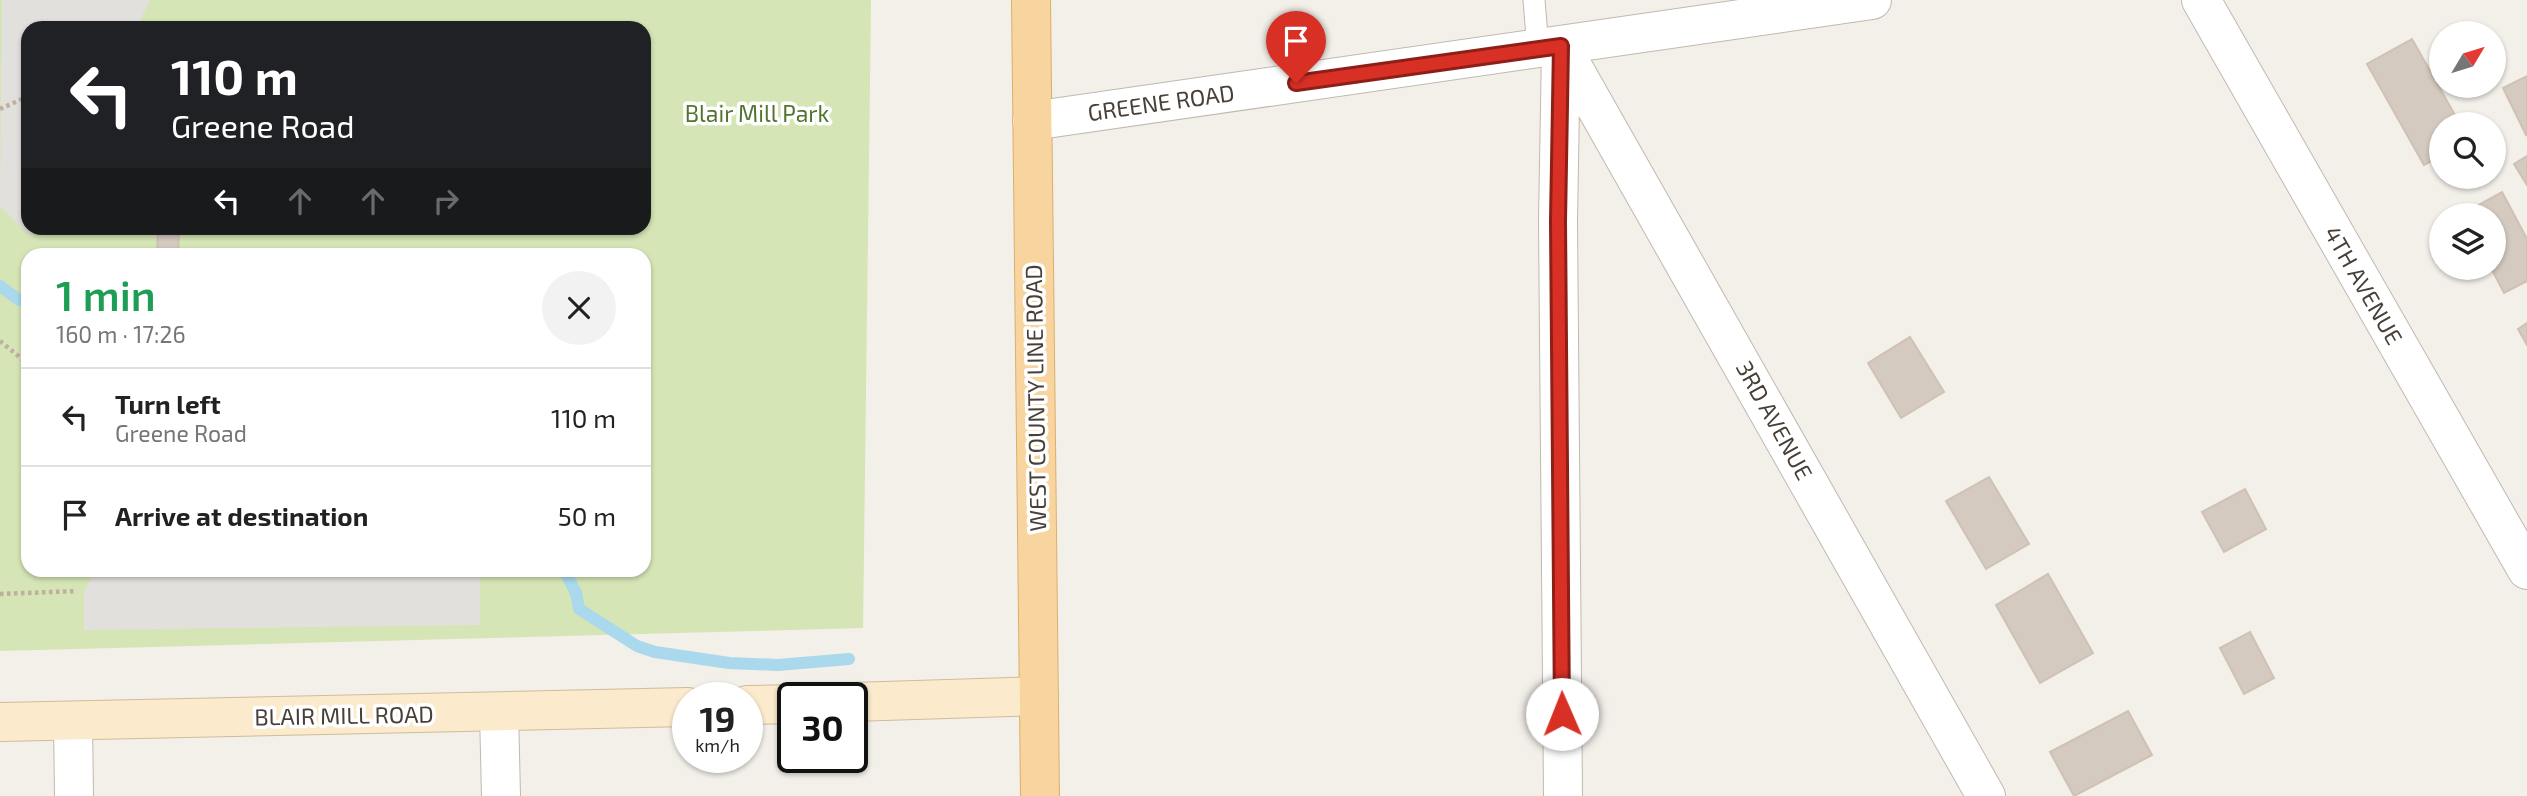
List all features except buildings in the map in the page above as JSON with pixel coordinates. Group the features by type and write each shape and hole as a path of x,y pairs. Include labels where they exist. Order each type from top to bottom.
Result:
{"main road":[{"name":"WEST COUNTY LINE ROAD","path":"1031,0 1040,796"},
{"path":"868,701 1039,696"},
{"name":"BLAIR MILL ROAD","path":"0,722 672,707"}],"street":[{"name":"GREENE ROAD","path":"1032,121 1872,0"},
{"name":"4TH AVENUE","path":"2201,0 2527,570"},
{"path":"1550,47 1558,221 1563,796"},
{"name":"3RD AVENUE","path":"1550,47 1986,796"},
{"path":"499,712 502,796"},
{"path":"73,721 74,796"}],"lane":[{"path":"1534,0 1550,47"}],"path":[{"path":"0,109 21,99"},
{"path":"0,341 21,358"},
{"path":"0,594 77,591"}],"green space":[{"name":"Blair Mill Park","path":"0,0 871,0 863,628 0,651"}],"shaded area":[{"path":"2,0 150,0 140,21 21,21 21,227 0,206"},
{"path":"91,577 480,577 480,625 84,630 84,592"}],"waterway":[{"path":"0,286 21,300"},
{"path":"568,577 576,593 579,609 637,646 655,652 729,663 778,665 849,659"}],"route":[{"path":"1296,83 1561,46 1558,221 1562,714"}]}
